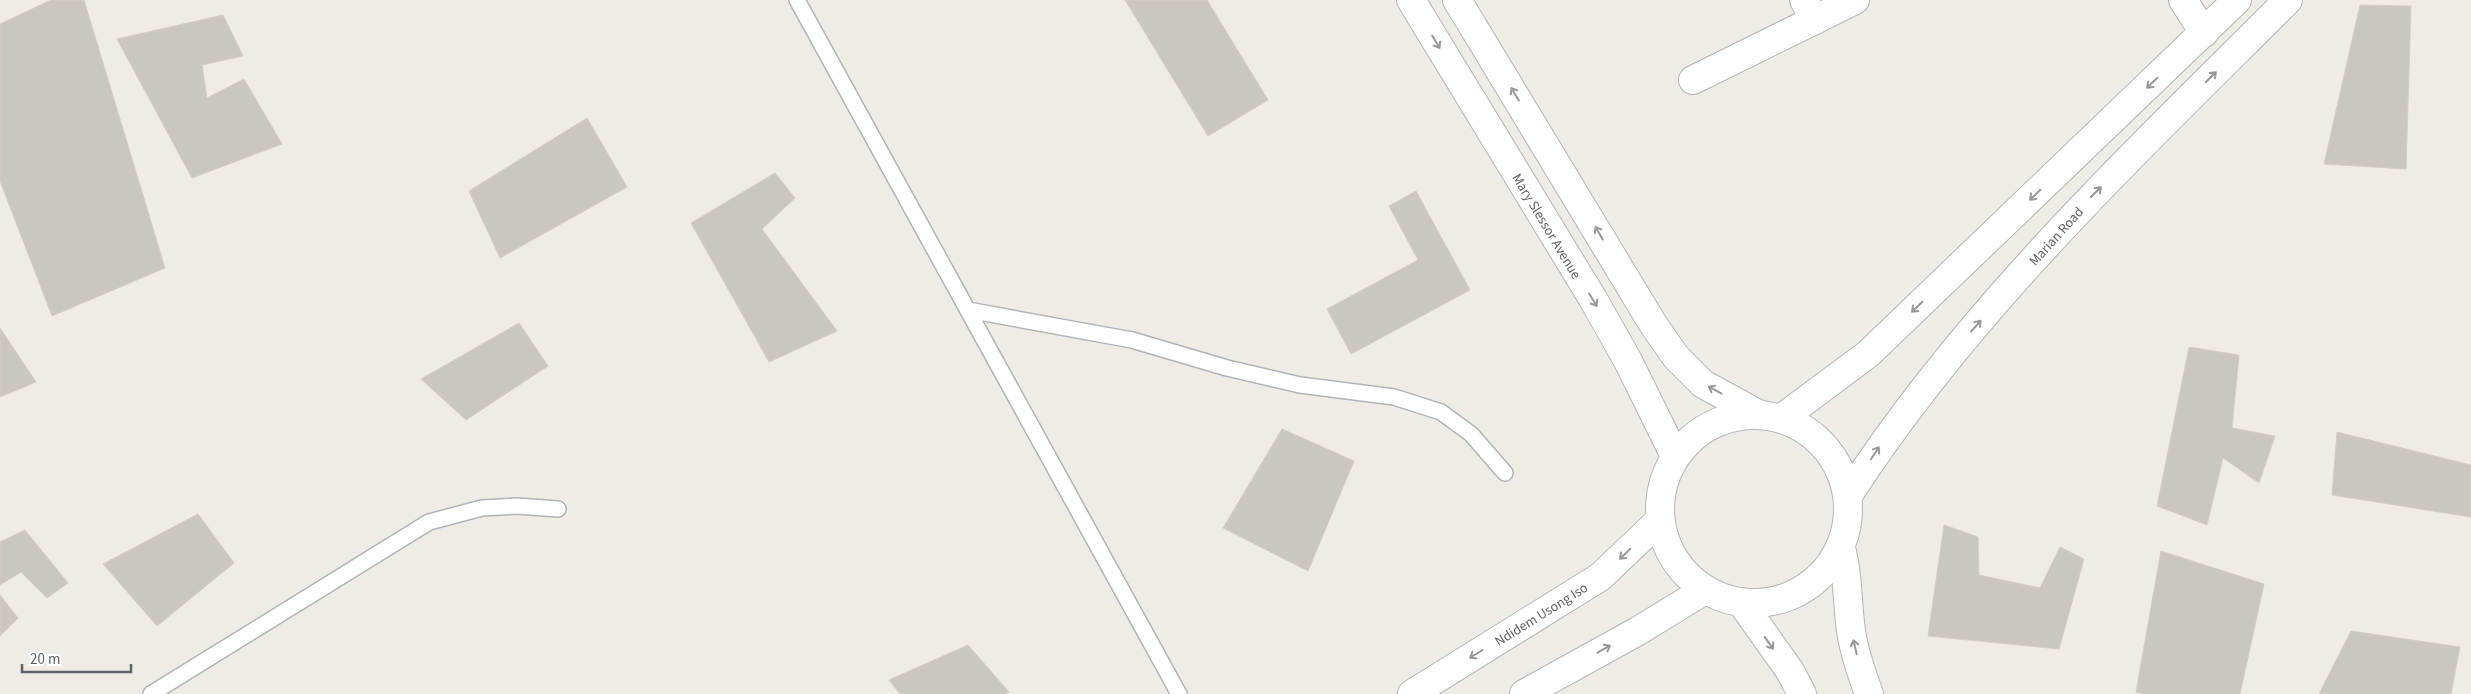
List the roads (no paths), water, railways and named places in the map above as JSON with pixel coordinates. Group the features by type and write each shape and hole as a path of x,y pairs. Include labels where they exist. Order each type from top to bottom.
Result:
{"street":[{"name":"Mary Slessor Avenue","path":"1411,0 1628,361 1675,456"},
{"path":"1457,0 1653,324 1676,358 1704,384 1770,416 1814,435 1837,461 1849,494 1848,522 1842,548 1824,573 1800,592 1772,602 1741,602 1722,598 1705,590 1683,571 1668,547 1660,520 1662,486 1675,456 1696,433 1726,418 1770,416 1868,354 2237,0"},
{"path":"1693,80 1810,10 1854,0"},
{"path":"2184,0 2204,33"},
{"name":"Marian Road","path":"1849,494 1887,436 1945,363 2071,218 2288,0"},
{"name":"Ndidem Usong Iso","path":"1412,694 1600,577 1660,520"},
{"path":"1842,548 1848,582 1850,623 1860,669 1869,694"},
{"path":"1524,694 1705,590"},
{"path":"1741,602 1790,671 1802,694"}],"lane":[{"path":"797,0 1179,694"},
{"path":"968,310 1132,340 1227,368 1300,385 1394,397 1441,412 1471,434 1505,473"},
{"path":"151,694 429,522 482,508 517,506 558,509"}]}
